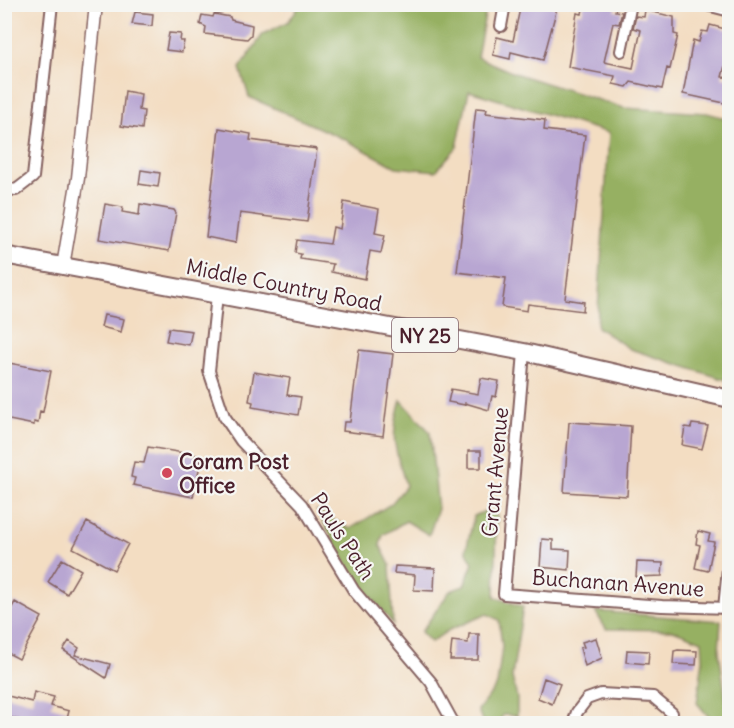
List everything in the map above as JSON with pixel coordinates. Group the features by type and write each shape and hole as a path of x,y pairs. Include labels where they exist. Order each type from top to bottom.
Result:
{"main road":[{"name":"Middle Country Road","path":"4,255 524,352 729,399"}],"street":[{"path":"4,188 16,190 33,177 52,4"},
{"path":"63,266 78,178 96,4"},
{"path":"501,26 505,4"},
{"path":"621,51 631,4"},
{"path":"703,4 729,11"},
{"name":"Pauls Path","path":"217,295 209,371 224,416 242,441 302,505 354,591 431,682 454,723"},
{"name":"Grant Avenue","path":"504,594 524,352"},
{"path":"727,608 729,549"},
{"name":"Buchanan Avenue","path":"504,594 662,606 727,608"},
{"path":"573,723 577,712 587,699 601,694 653,697 672,712"}],"green space":[{"path":"300,5 487,5 477,57 514,73 624,108 707,113 729,119 729,381 630,349 597,327 609,133 469,91 457,147 436,171 396,167 346,140 249,97 240,68 263,34 288,22"},
{"path":"401,400 430,432 438,509 429,535 406,521 383,535 380,545 390,565 393,624 349,569 317,511 350,529 391,504 406,486 394,434"},
{"path":"485,511 497,516 495,597 523,607 512,677 517,698 517,716 503,715 499,723 483,723 478,710 497,685 502,647 499,620 487,614 449,630 431,642 421,632 450,591 464,586 473,563 466,550 474,516"},
{"path":"595,611 721,621 719,651 729,723 714,723 697,703 703,659 702,641 673,630 606,629"}],"building":[{"path":"521,4 553,4 552,7 557,8 543,60 511,52 510,59 493,55 497,37 513,41"},
{"path":"584,4 617,4 615,11 622,12 619,24 613,23 604,62 633,68 641,30 633,28 636,16 644,17 645,10 674,17 674,34 678,35 670,69 667,68 662,89 631,82 627,87 613,84 615,76 568,67 577,13 582,14"},
{"path":"135,12 153,14 152,26 132,24"},
{"path":"214,14 252,25 251,35 247,39 205,34 206,27 200,24 202,15 213,17"},
{"path":"710,25 729,30 729,51 722,77 729,78 729,104 683,94 693,40 699,42 702,31 708,32"},
{"path":"169,33 181,34 180,41 184,41 182,52 166,50"},
{"path":"125,91 141,94 139,110 144,111 142,129 121,126"},
{"path":"476,108 487,109 486,113 545,120 544,130 585,135 565,299 584,302 583,311 528,304 527,311 502,307 506,278 457,272"},
{"path":"219,128 251,134 250,140 317,149 307,222 240,213 236,243 206,237"},
{"path":"141,170 160,173 158,187 139,184"},
{"path":"344,202 379,209 375,233 385,235 381,253 370,251 365,279 331,272 333,264 300,259 301,254 295,253 297,240 330,244 333,227 340,229"},
{"path":"105,204 123,207 122,212 139,215 140,204 174,210 176,213 169,251 99,239"},
{"path":"104,315 124,319 121,332 101,327"},
{"path":"169,328 192,331 189,345 166,341"},
{"path":"359,350 393,354 383,436 343,431 344,422 350,422"},
{"path":"4,364 51,371 43,412 40,411 38,423 34,422 34,425 4,419"},
{"path":"254,372 290,378 287,395 301,397 298,415 252,407 253,402 249,401"},
{"path":"481,378 499,381 496,397 492,396 489,410 465,403 465,405 448,402 451,389 478,394"},
{"path":"569,422 631,426 627,496 564,492"},
{"path":"692,424 708,426 702,449 682,445 685,427 691,428"},
{"path":"148,447 202,456 193,497 133,485 135,478 131,477 134,462 144,463"},
{"path":"468,451 481,451 481,468 468,468"},
{"path":"87,522 128,544 114,570 73,548"},
{"path":"698,531 710,534 708,541 714,542 708,571 695,568 700,545 696,544"},
{"path":"542,539 553,540 553,549 570,550 569,570 540,567"},
{"path":"62,559 81,570 67,594 48,582"},
{"path":"637,562 663,563 662,576 636,577"},
{"path":"395,566 435,568 434,591 414,590 415,575 394,573"},
{"path":"15,602 42,617 19,659 4,651 4,621"},
{"path":"469,634 479,634 478,660 450,660 452,641 468,643"},
{"path":"596,638 602,658 585,666 580,648 584,647 582,642"},
{"path":"69,641 79,648 75,655 110,664 106,678 63,650"},
{"path":"627,650 649,651 648,664 626,662"},
{"path":"674,651 697,651 696,665 673,664"},
{"path":"544,678 560,684 552,704 538,698"},
{"path":"34,692 54,697 51,706 69,711 66,723 32,723 4,716 4,695 32,702"}],"place":[{"name":"Coram Post Office","path":"167,473"}]}
